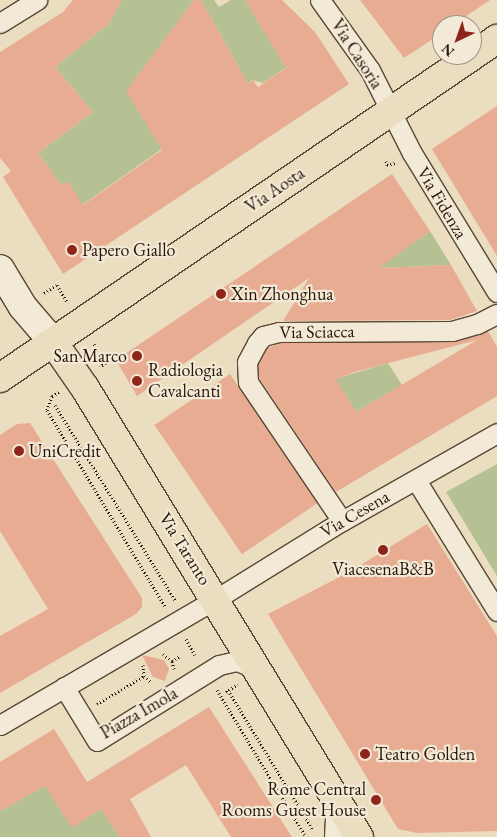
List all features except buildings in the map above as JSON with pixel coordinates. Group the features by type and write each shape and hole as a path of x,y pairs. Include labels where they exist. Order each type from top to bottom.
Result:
{"main road":[{"name":"Via Aosta","path":"0,378 497,39"},
{"name":"Via Taranto","path":"0,269 23,307 53,342 82,384 216,599 251,676 336,799 359,837"}],"street":[{"path":"0,22 37,0"},
{"name":"Via Casoria","path":"320,0 370,70 392,110"},
{"name":"Via Fidenza","path":"392,110 412,153 497,292"},
{"name":"Via Sciacca","path":"342,521 248,382 247,362 262,336 280,332 452,331 477,324 497,314"},
{"name":"Via Cesena","path":"216,599 342,521 497,433"},
{"path":"416,480 497,611"},
{"path":"0,725 216,599"},
{"name":"Piazza Imola","path":"64,686 97,741 219,665 237,661 251,676"},
{"path":"334,837 336,799"}],"path":[{"path":"386,161 387,165 395,163"},
{"path":"64,389 52,396 47,410 169,611"},
{"path":"55,405 171,597 183,601"},
{"path":"183,634 199,661"},
{"path":"96,704 144,676"},
{"path":"251,676 227,691 317,837"},
{"path":"212,684 306,837"}],"green space":[{"path":"122,0 194,0 127,91 162,149 78,208 78,198 68,182 61,185 38,153 93,112 55,67 108,24"},
{"path":"201,0 214,0 219,7 231,0 245,0 290,65 263,83 252,80 248,84"},
{"path":"430,231 451,265 328,270 333,244 409,246"},
{"path":"388,363 402,385 356,412 335,379"},
{"path":"497,464 497,576 446,492"},
{"path":"63,776 101,809 120,837 0,837 0,811"}],"place":[{"name":"Papero Giallo","path":"72,250"},
{"name":"Xin Zhonghua","path":"221,294"},
{"name":"San Marco","path":"137,356"},
{"name":"Radiologia Cavalcanti","path":"137,381"},
{"name":"UniCredit","path":"19,451"},
{"name":"ViacesenaB&B","path":"383,550"},
{"name":"Teatro Golden","path":"365,754"},
{"name":"Rome Central Rooms Guest House","path":"376,800"}]}
